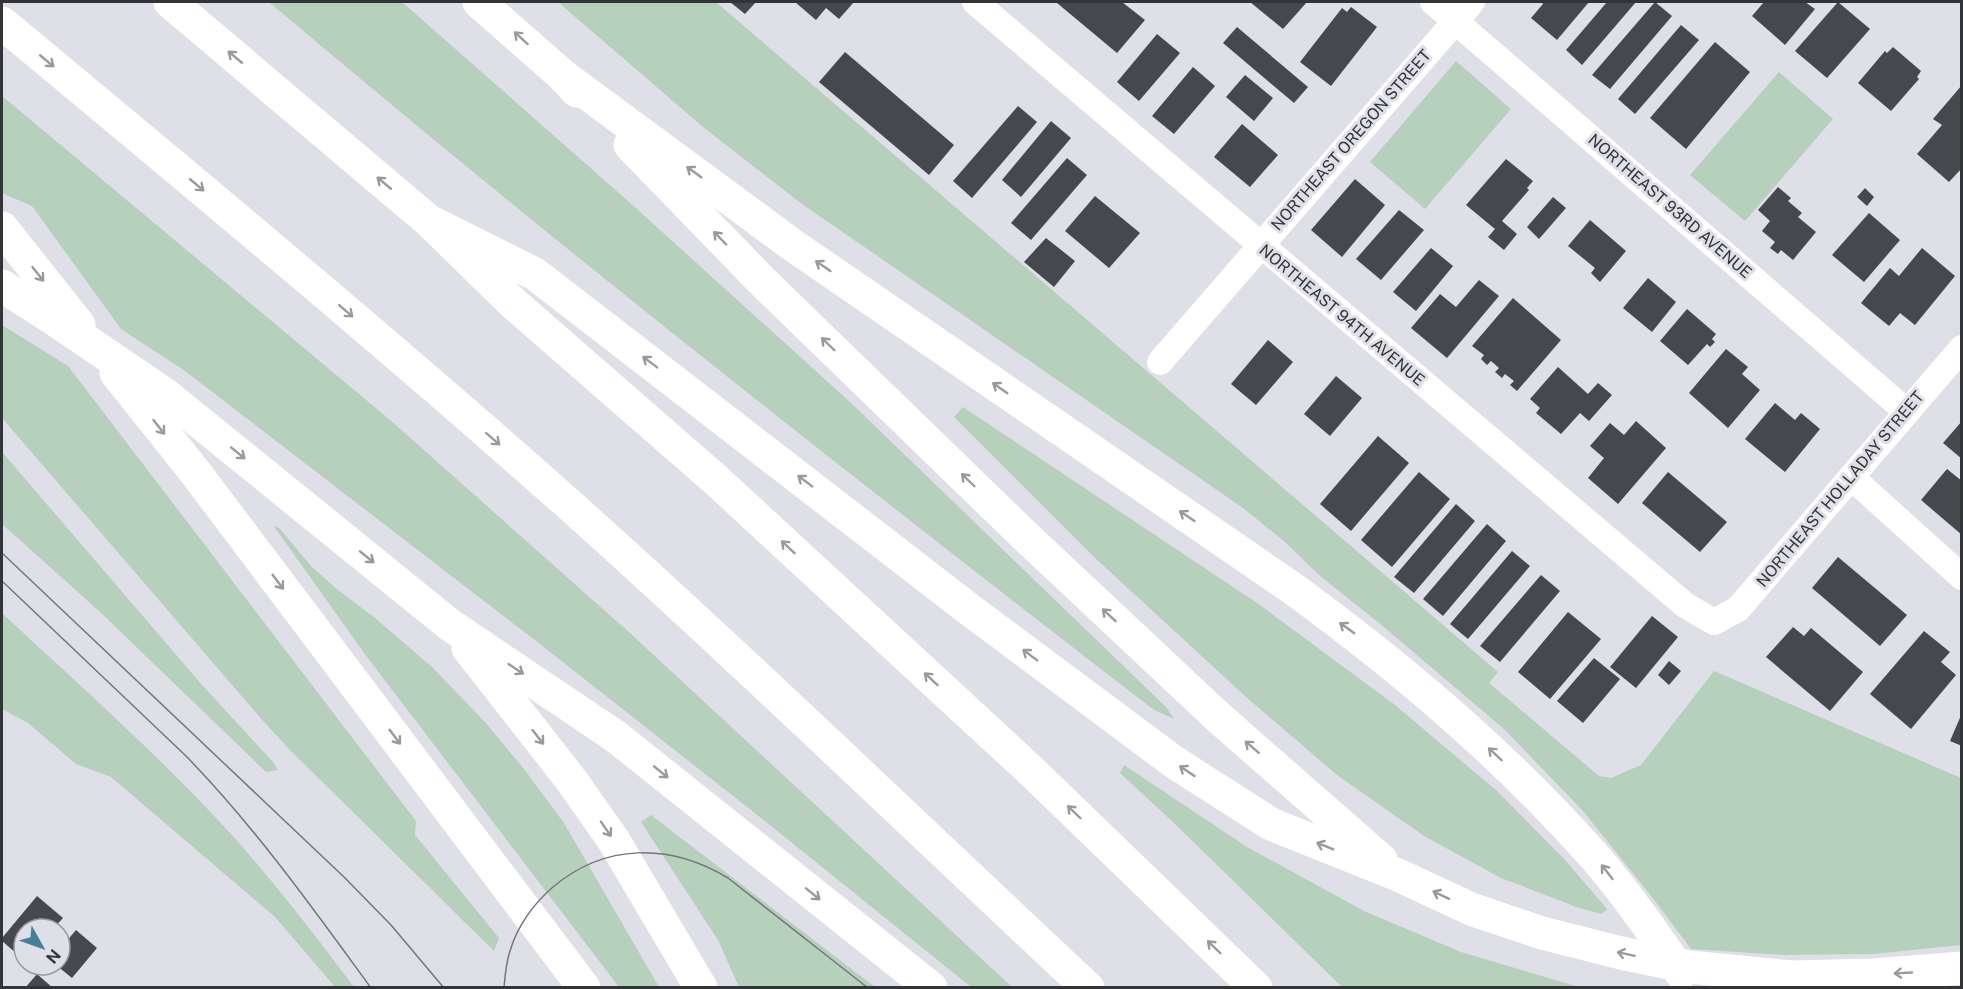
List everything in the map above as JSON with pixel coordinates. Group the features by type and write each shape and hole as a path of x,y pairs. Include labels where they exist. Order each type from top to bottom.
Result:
{"highway":[{"path":"170,2 429,221 513,303 716,480 1028,768 1256,987"},
{"path":"479,2 562,75 761,280 1022,533 1218,717 1398,875"},
{"path":"2,23 310,279 563,500 738,658 1088,987"},
{"path":"562,75 791,244 1292,588 1410,678 1462,723 1537,795 1595,858 1655,935 1690,987"},
{"path":"429,221 535,274 970,609 1174,762 1272,824 1398,875 1470,909 1542,933 1621,953 1689,967 1793,977 1873,975 1962,968"},
{"path":"2,228 195,472 584,987"},
{"path":"2,286 166,395 450,625 615,736 930,987"},
{"path":"450,625 572,781 614,841 701,987"}],"street":[{"name":"NORTHEAST 94TH AVENUE","path":"975,2 1685,605 1714,622"},
{"name":"NORTHEAST 93RD AVENUE","path":"1433,2 1464,11 1906,411"},
{"name":"NORTHEAST OREGON STREET","path":"1160,362 1464,11"},
{"name":"NORTHEAST HOLLADAY STREET","path":"1714,622 1738,609 1962,348"},
{"path":"1851,477 1962,577"}],"green space":[{"path":"269,2 402,2 628,201 850,402 1166,707 1174,719 1154,710 707,361 377,93"},
{"path":"558,2 716,2 1498,672 1489,683 1599,776 1611,778 1641,765 1714,671 1961,778 1961,945 1873,954 1785,955 1691,949 1583,811 1504,729 1320,576 1285,542 1243,508 802,204 703,127"},
{"path":"1456,61 1511,109 1425,209 1370,162"},
{"path":"1779,72 1833,119 1745,221 1690,175"},
{"path":"2,96 389,419 631,634 1012,987 971,987 536,641 185,371 121,329 32,206 2,191"},
{"path":"2,325 68,366 416,821 415,835 499,938 494,951 264,722 2,418"},
{"path":"963,407 1260,605 1395,705 1497,791 1566,861 1607,909 1602,914 1579,908 1501,878 1424,836 1337,775 1245,696 1094,557 954,417"},
{"path":"2,452 278,770 266,772 100,612 2,524"},
{"path":"273,525 280,529 311,566 432,667 485,722 564,823 659,987 619,987 367,657"},
{"path":"2,613 119,721 204,805 279,890 354,987 335,987 275,917 111,777 76,764 28,723 2,709"},
{"path":"1124,765 1247,847 1364,911 1461,952 1579,987 1342,987 1120,773"},
{"path":"651,815 875,987 739,987 718,940 641,822"}],"building":[{"path":"730,2 756,2 745,14"},
{"path":"795,2 854,2 839,19 826,8 816,20"},
{"path":"1122,2 1145,20 1117,53 1057,3"},
{"path":"1250,2 1307,2 1283,29"},
{"path":"1541,2 1589,2 1557,40 1531,18 1543,4"},
{"path":"1607,2 1636,2 1582,65 1566,50"},
{"path":"1655,2 1672,16 1610,89 1592,75"},
{"path":"1764,2 1805,2 1815,9 1785,45 1752,16"},
{"path":"1838,2 1870,29 1827,78 1795,51"},
{"path":"1351,7 1377,27 1331,86 1300,62 1342,8 1347,12"},
{"path":"1681,25 1699,40 1635,114 1618,99"},
{"path":"1237,27 1308,87 1294,103 1223,43"},
{"path":"1157,34 1180,53 1139,101 1117,82"},
{"path":"1715,42 1750,72 1686,149 1650,118"},
{"path":"1893,47 1921,71 1917,77 1919,79 1891,111 1858,83 1885,51 1887,53"},
{"path":"845,52 954,145 929,175 819,82"},
{"path":"1193,67 1215,86 1174,134 1152,116"},
{"path":"1245,75 1273,98 1254,121 1226,97"},
{"path":"1962,85 1962,168 1949,182 1917,154 1942,125 1933,119"},
{"path":"1018,106 1037,122 972,198 953,181"},
{"path":"1051,121 1071,138 1021,197 1002,180"},
{"path":"1242,124 1278,155 1250,187 1214,157"},
{"path":"1067,158 1087,175 1031,240 1011,223"},
{"path":"1506,159 1533,181 1527,188 1529,190 1502,221 1517,234 1504,250 1488,237 1495,229 1466,205"},
{"path":"1355,179 1385,205 1342,257 1311,230"},
{"path":"1778,187 1791,198 1788,201 1802,213 1798,217 1816,232 1793,260 1781,250 1778,254 1770,248 1775,242 1762,231 1770,221 1758,210"},
{"path":"1865,188 1874,197 1867,206 1857,197"},
{"path":"1095,196 1140,233 1109,268 1065,231"},
{"path":"1553,197 1566,208 1539,239 1527,227"},
{"path":"1399,210 1424,230 1381,280 1356,259"},
{"path":"1869,213 1900,240 1864,282 1832,255"},
{"path":"1590,220 1626,251 1600,282 1591,273 1595,268 1568,246"},
{"path":"1046,238 1075,261 1054,287 1024,262"},
{"path":"1431,248 1453,266 1416,311 1393,292"},
{"path":"1922,248 1955,276 1915,325 1900,313 1889,326 1861,303 1890,268 1899,276"},
{"path":"1648,278 1676,302 1652,332 1623,308"},
{"path":"1479,280 1499,296 1447,358 1411,328 1440,294 1456,307"},
{"path":"1513,298 1561,340 1517,391 1510,385 1514,381 1505,374 1502,378 1495,372 1499,368 1491,361 1487,365 1481,359 1484,355 1472,346"},
{"path":"1687,309 1716,334 1712,339 1715,342 1710,347 1707,344 1688,365 1660,341"},
{"path":"1268,340 1293,362 1256,405 1231,384"},
{"path":"1726,349 1748,367 1742,374 1760,390 1728,428 1689,393"},
{"path":"1558,367 1588,394 1598,383 1612,395 1589,421 1580,413 1561,434 1536,413 1540,408 1530,399"},
{"path":"1336,376 1362,398 1330,436 1304,414"},
{"path":"1775,403 1795,420 1801,413 1820,429 1785,472 1745,439"},
{"path":"1636,421 1666,448 1618,504 1588,478 1604,458 1590,446 1610,423 1624,435"},
{"path":"1962,421 1962,459 1943,443"},
{"path":"1378,436 1409,463 1351,531 1320,504"},
{"path":"1947,469 1962,481 1962,535 1921,500"},
{"path":"1419,472 1450,499 1392,567 1361,540"},
{"path":"1668,472 1727,522 1700,552 1642,503"},
{"path":"1456,504 1475,521 1414,593 1394,577"},
{"path":"1487,524 1506,541 1443,616 1423,599"},
{"path":"1512,551 1530,566 1468,639 1450,624"},
{"path":"1838,557 1907,615 1880,646 1812,588"},
{"path":"1541,575 1560,591 1500,662 1480,646"},
{"path":"1568,612 1601,639 1550,699 1518,672"},
{"path":"1652,616 1678,637 1636,688 1610,667"},
{"path":"1793,627 1804,636 1811,628 1863,672 1830,711 1766,657"},
{"path":"1924,631 1950,652 1941,662 1956,675 1911,729 1870,694"},
{"path":"1594,658 1620,679 1583,723 1557,701"},
{"path":"1669,661 1681,671 1669,685 1658,675"},
{"path":"1962,713 1962,746 1950,741"},
{"path":"37,896 62,917 20,917"},
{"path":"12,926 12,950 2,941"},
{"path":"76,930 97,948 72,978 71,977 72,935"},
{"path":"34,977 40,977 53,988 25,988"}],"tram line":[{"path":"2,553 344,877 391,925 444,988"},
{"path":"2,581 186,756 211,783 282,868 371,988"},
{"path":"504,988 513,942 532,908 553,887 594,862 638,853 684,858 728,878 868,988"}]}
